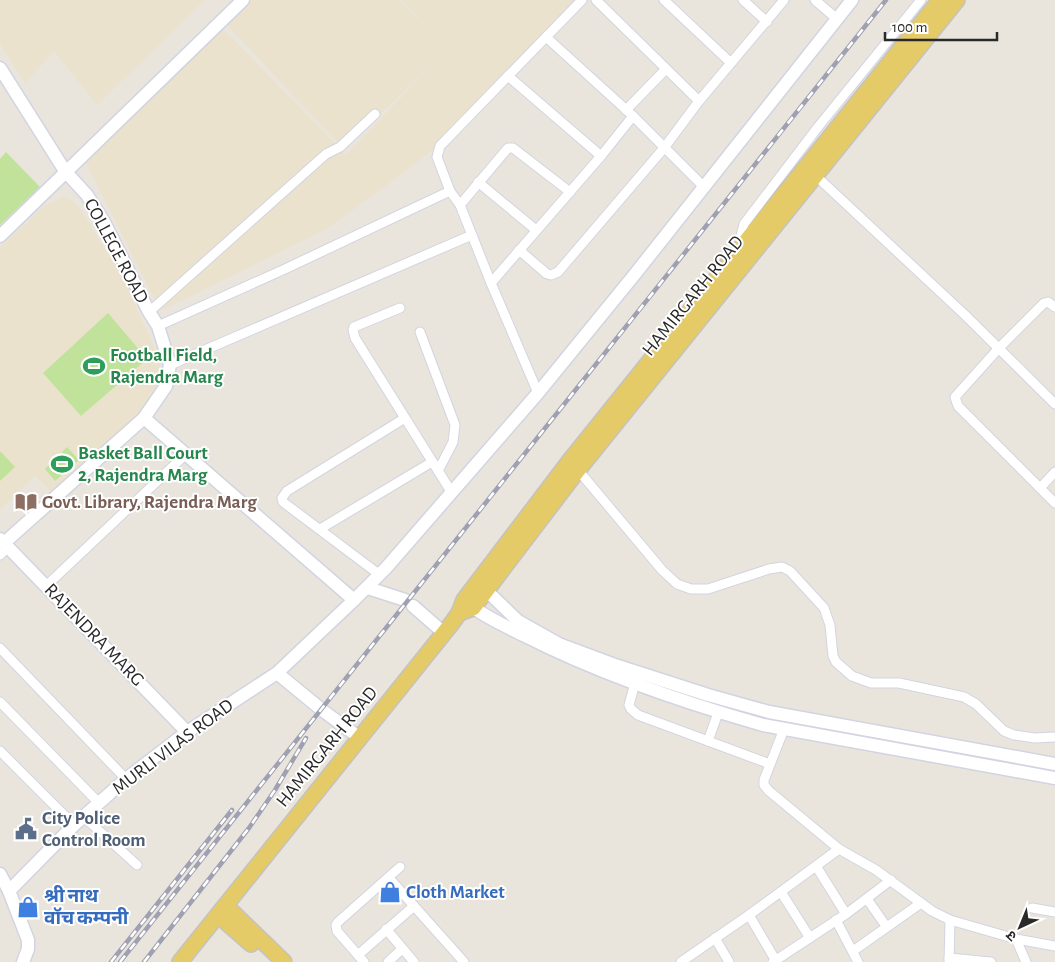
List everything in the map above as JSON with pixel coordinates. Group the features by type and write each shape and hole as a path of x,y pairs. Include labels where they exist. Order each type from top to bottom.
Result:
{"main road":[{"name":"HAMIRGARH ROAD","path":"180,962 481,587 578,470 940,0"},
{"name":"HAMIRGARH ROAD","path":"481,587 568,463 747,250 815,175 957,0"},
{"path":"222,911 271,962"},
{"path":"222,911 284,962"}],"street":[{"path":"0,236 243,0"},
{"path":"538,393 460,205 450,191 437,157 440,146 582,0"},
{"path":"596,0 699,101"},
{"path":"664,0 731,63"},
{"path":"743,0 767,22"},
{"path":"519,250 547,274 551,275 558,272 664,148 699,101 784,0"},
{"path":"814,0 837,19"},
{"name":"MURLI VILAS ROAD","path":"3,885 126,779 187,732 278,673 368,588 538,393 852,0"},
{"path":"747,250 740,242 744,224 818,127 921,0"},
{"path":"546,37 633,116 704,187"},
{"name":"COLLEGE ROAD","path":"0,68 65,171 86,195 104,222 149,312 158,326 170,365"},
{"path":"626,110 666,69"},
{"path":"508,76 601,156"},
{"path":"149,312 326,154 340,147 375,114"},
{"path":"491,283 601,156 633,116"},
{"path":"460,205 508,148 513,148 570,192"},
{"path":"815,175 999,348 1055,404"},
{"path":"478,182 536,230"},
{"path":"158,326 285,269 450,191"},
{"path":"3,546 144,418 166,386 170,365 472,236"},
{"path":"1055,307 1048,302 1044,303 999,348 955,397 956,402 1055,503"},
{"path":"400,308 354,327 355,338 452,493"},
{"path":"420,332 454,425 453,442 438,471"},
{"path":"144,418 354,600"},
{"path":"380,575 283,502 282,498 287,491 405,418"},
{"path":"46,586 186,454"},
{"path":"320,529 432,462"},
{"path":"578,470 662,570 677,584 690,589 708,589 769,569 782,567 790,571 824,608 830,625 833,656 836,662 852,676 871,683 899,683 964,697 976,704 1004,731 1014,735 1035,738 1055,737"},
{"path":"1040,488 1055,472"},
{"name":"RAJENDRA MARG","path":"3,546 46,586 187,732"},
{"path":"481,587 518,621 559,644 618,666 708,695 769,712 1055,764"},
{"path":"368,588 409,603 444,633"},
{"path":"465,607 588,666 718,712 763,725 1055,778"},
{"path":"0,648 126,779"},
{"path":"278,673 322,710 360,738"},
{"path":"635,683 629,705 638,715 770,764"},
{"path":"0,702 99,803"},
{"path":"708,741 718,712"},
{"path":"784,729 764,780 764,785 839,849 892,880 932,911 950,920 1016,938 1055,946"},
{"path":"0,751 74,825"},
{"path":"84,817 137,865"},
{"path":"683,962 839,849"},
{"path":"816,866 846,914"},
{"path":"400,868 338,922 336,926 337,931 361,958 386,930 414,906"},
{"path":"389,878 458,960"},
{"path":"749,916 775,961 846,914 892,880"},
{"path":"3,885 28,940 28,949 24,962"},
{"path":"781,892 810,938"},
{"path":"867,899 886,926"},
{"path":"853,951 921,903"},
{"path":"1032,908 1055,912"},
{"path":"836,920 858,962"},
{"path":"950,920 949,960 991,962"},
{"path":"386,930 414,962"},
{"path":"715,938 729,962"},
{"path":"1016,938 1026,962"},
{"path":"388,962 402,948"}],"shaded area":[{"path":"0,0 205,0 97,105 54,51 25,83 0,44"},
{"path":"252,0 398,0 432,31 401,0 577,0 465,114 435,148 402,174 325,230 160,311 86,163 223,29 346,155 436,61 344,149 226,24"},
{"path":"63,196 77,204 125,282 160,361 159,388 143,414 60,500 35,476 0,510 0,248 42,208"}],"green space":[{"path":"6,152 40,187 0,225 0,159"},
{"name":"Football Field, Rajendra Marg","path":"108,313 147,359 81,416 43,373"},
{"name":"Basket Ball Court 2, Rajendra Marg","path":"67,447 79,460 55,481 45,469"},
{"path":"0,451 15,467 0,481"}],"railway":[{"path":"120,962 886,0"},
{"path":"144,962 249,828 275,790 306,738"},
{"path":"111,962 232,810"}],"place":[{"name":"Football Field, Rajendra Marg","path":"94,366"},
{"name":"Basket Ball Court 2, Rajendra Marg","path":"62,464"},
{"name":"Govt. Library, Rajendra Marg","path":"26,502"},
{"name":"City Police Control Room","path":"26,829"},
{"name":"Cloth Market","path":"390,892"},
{"name":"श्री नाथ वॉच कम्पनी","path":"28,907"}]}
